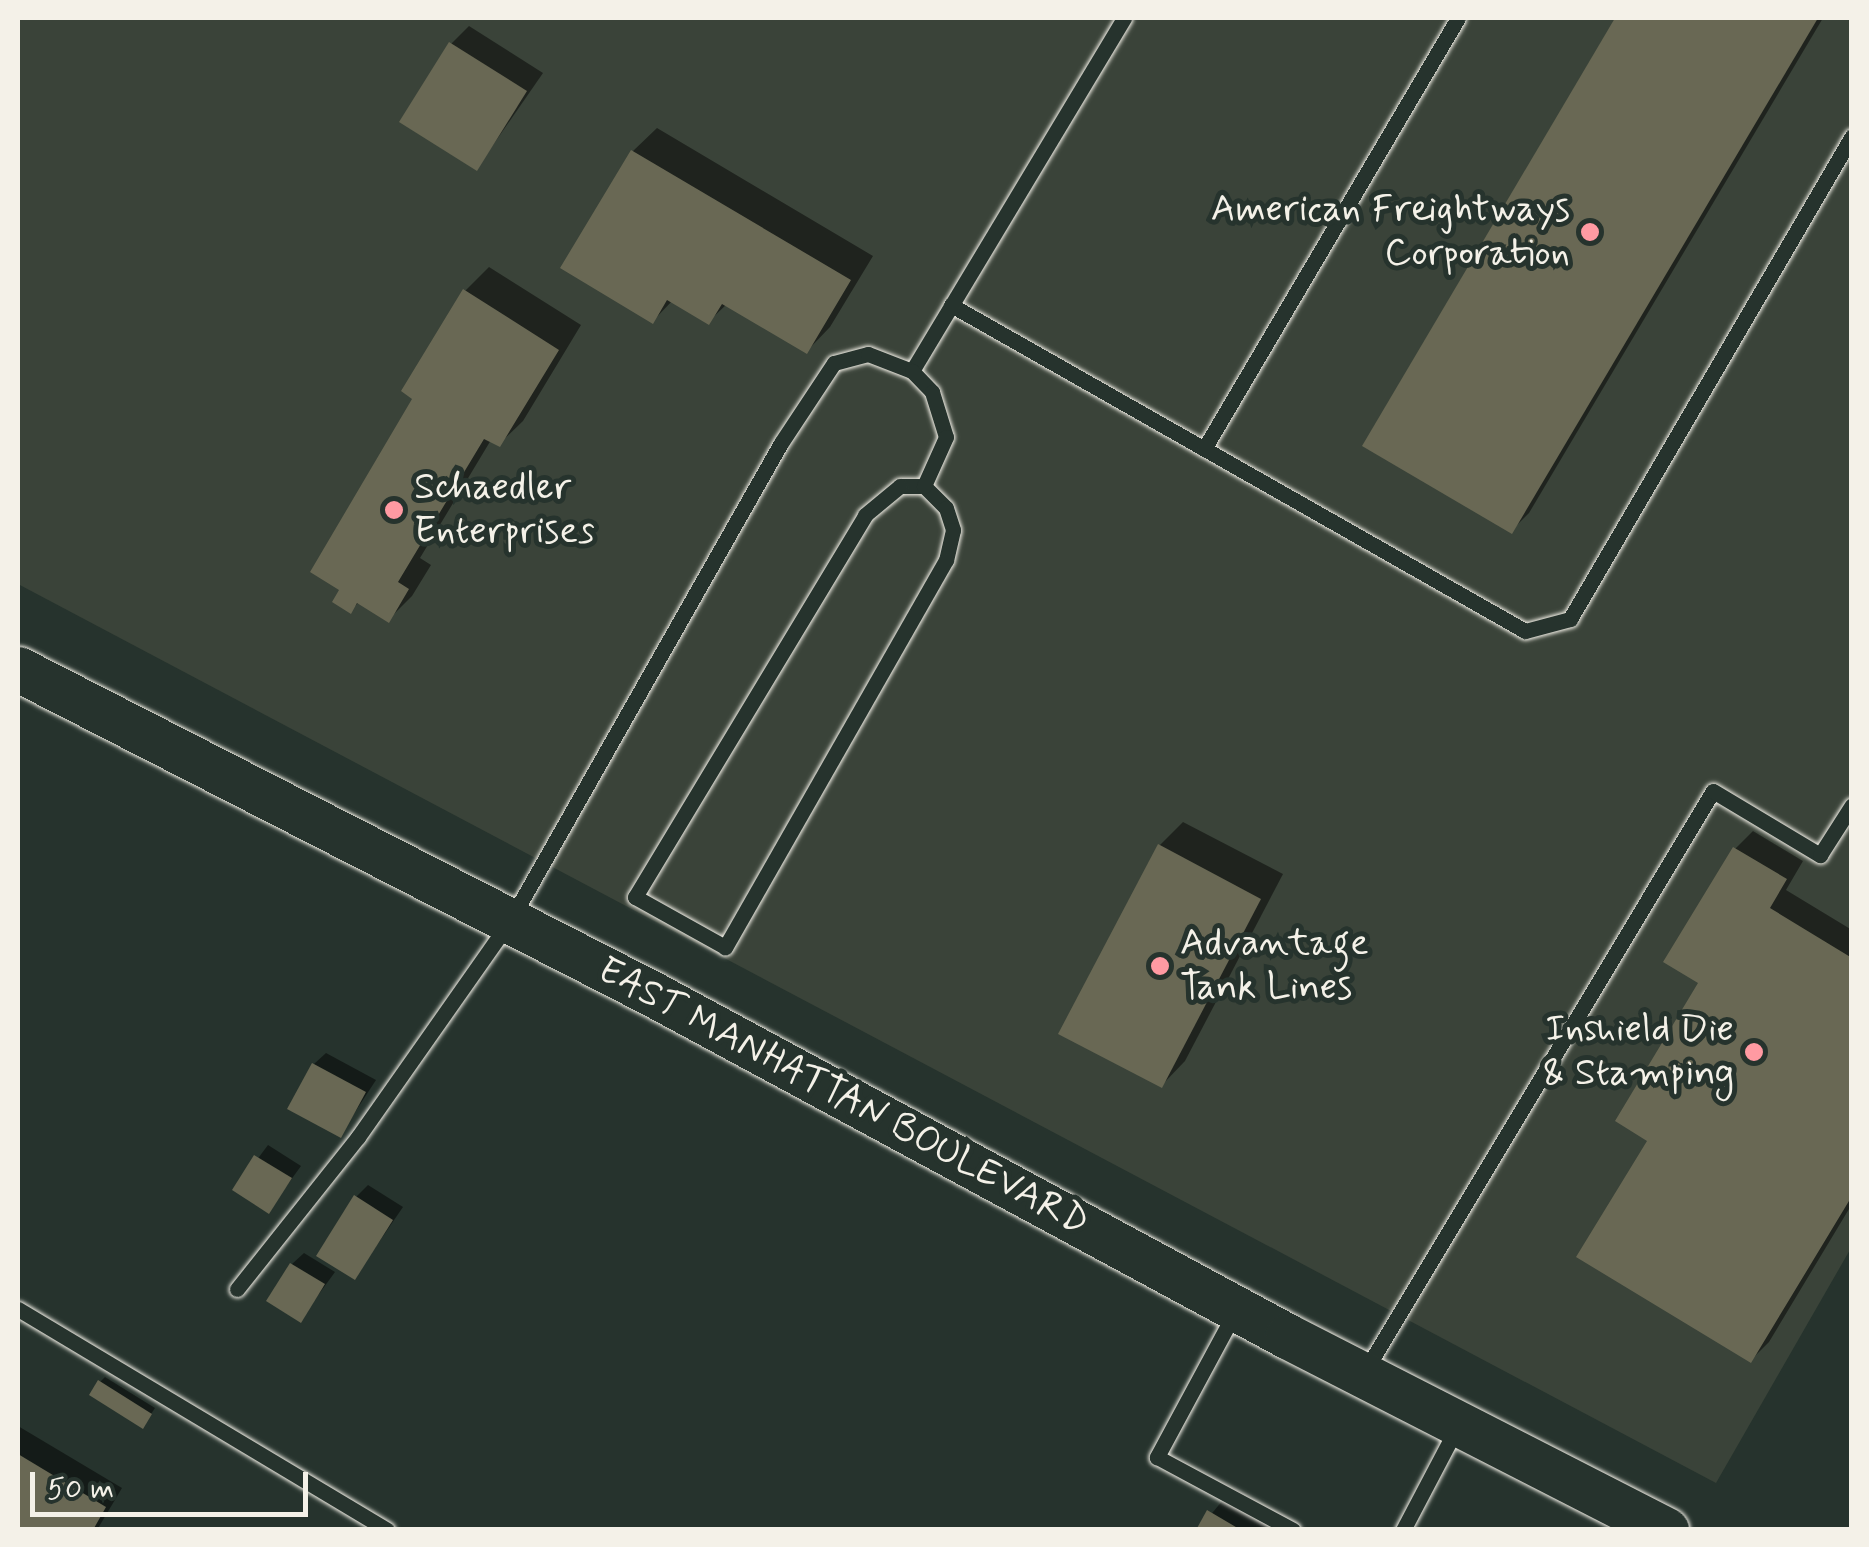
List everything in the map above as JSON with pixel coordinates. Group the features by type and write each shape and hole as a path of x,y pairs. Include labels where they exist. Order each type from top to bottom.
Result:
{"street":[{"name":"EAST MANHATTAN BOULEVARD","path":"18,669 510,920 1237,1309 1666,1530"}],"lane":[{"path":"912,371 1124,18"},
{"path":"1204,449 1458,18"},
{"path":"951,305 1525,631 1570,619 1852,136"},
{"path":"237,1289 358,1136 510,920 781,443 834,364 868,354 912,371 932,392 946,437 924,486"},
{"path":"900,486 924,486 946,508 953,530 946,560 725,947 635,898 865,514 900,486"},
{"path":"1363,1375 1713,791 1820,856 1852,805"},
{"path":"18,1308 387,1530"},
{"path":"1237,1309 1157,1457 1293,1530"},
{"path":"1403,1530 1459,1424"}],"shaded area":[{"path":"18,18 1851,18 1851,1248 1716,1483 18,584"}],"building":[{"name":"American Freightways Corporation","path":"1615,18 1818,18 1512,534 1362,446"},
{"path":"449,42 527,91 477,171 399,122"},
{"path":"631,150 851,280 807,354 722,304 709,325 667,300 653,324 560,268"},
{"name":"Schaedler Enterprises","path":"463,289 559,350 500,447 484,439 398,582 409,589 389,623 357,603 351,614 332,602 339,590 310,572 412,399 401,391"},
{"name":"Advantage Tank Lines","path":"1158,844 1261,899 1162,1088 1058,1034"},
{"name":"Inshield Die & Stamping","path":"1733,847 1787,879 1770,908 1852,958 1852,1196 1751,1363 1576,1257 1647,1141 1615,1121 1698,983 1663,962"},
{"path":"312,1063 366,1092 341,1138 287,1109"},
{"path":"254,1155 292,1178 269,1214 232,1190"},
{"path":"354,1195 393,1220 355,1280 316,1256"},
{"path":"290,1263 325,1284 301,1323 266,1301"},
{"path":"98,1380 152,1414 143,1429 89,1395"},
{"path":"18,1454 106,1507 93,1530 18,1530"},
{"path":"1207,1510 1241,1530 1196,1530"}],"place":[{"name":"American Freightways Corporation","path":"1590,232"},
{"name":"Schaedler Enterprises","path":"394,510"},
{"name":"Advantage Tank Lines","path":"1160,966"},
{"name":"Inshield Die & Stamping","path":"1754,1052"}]}
